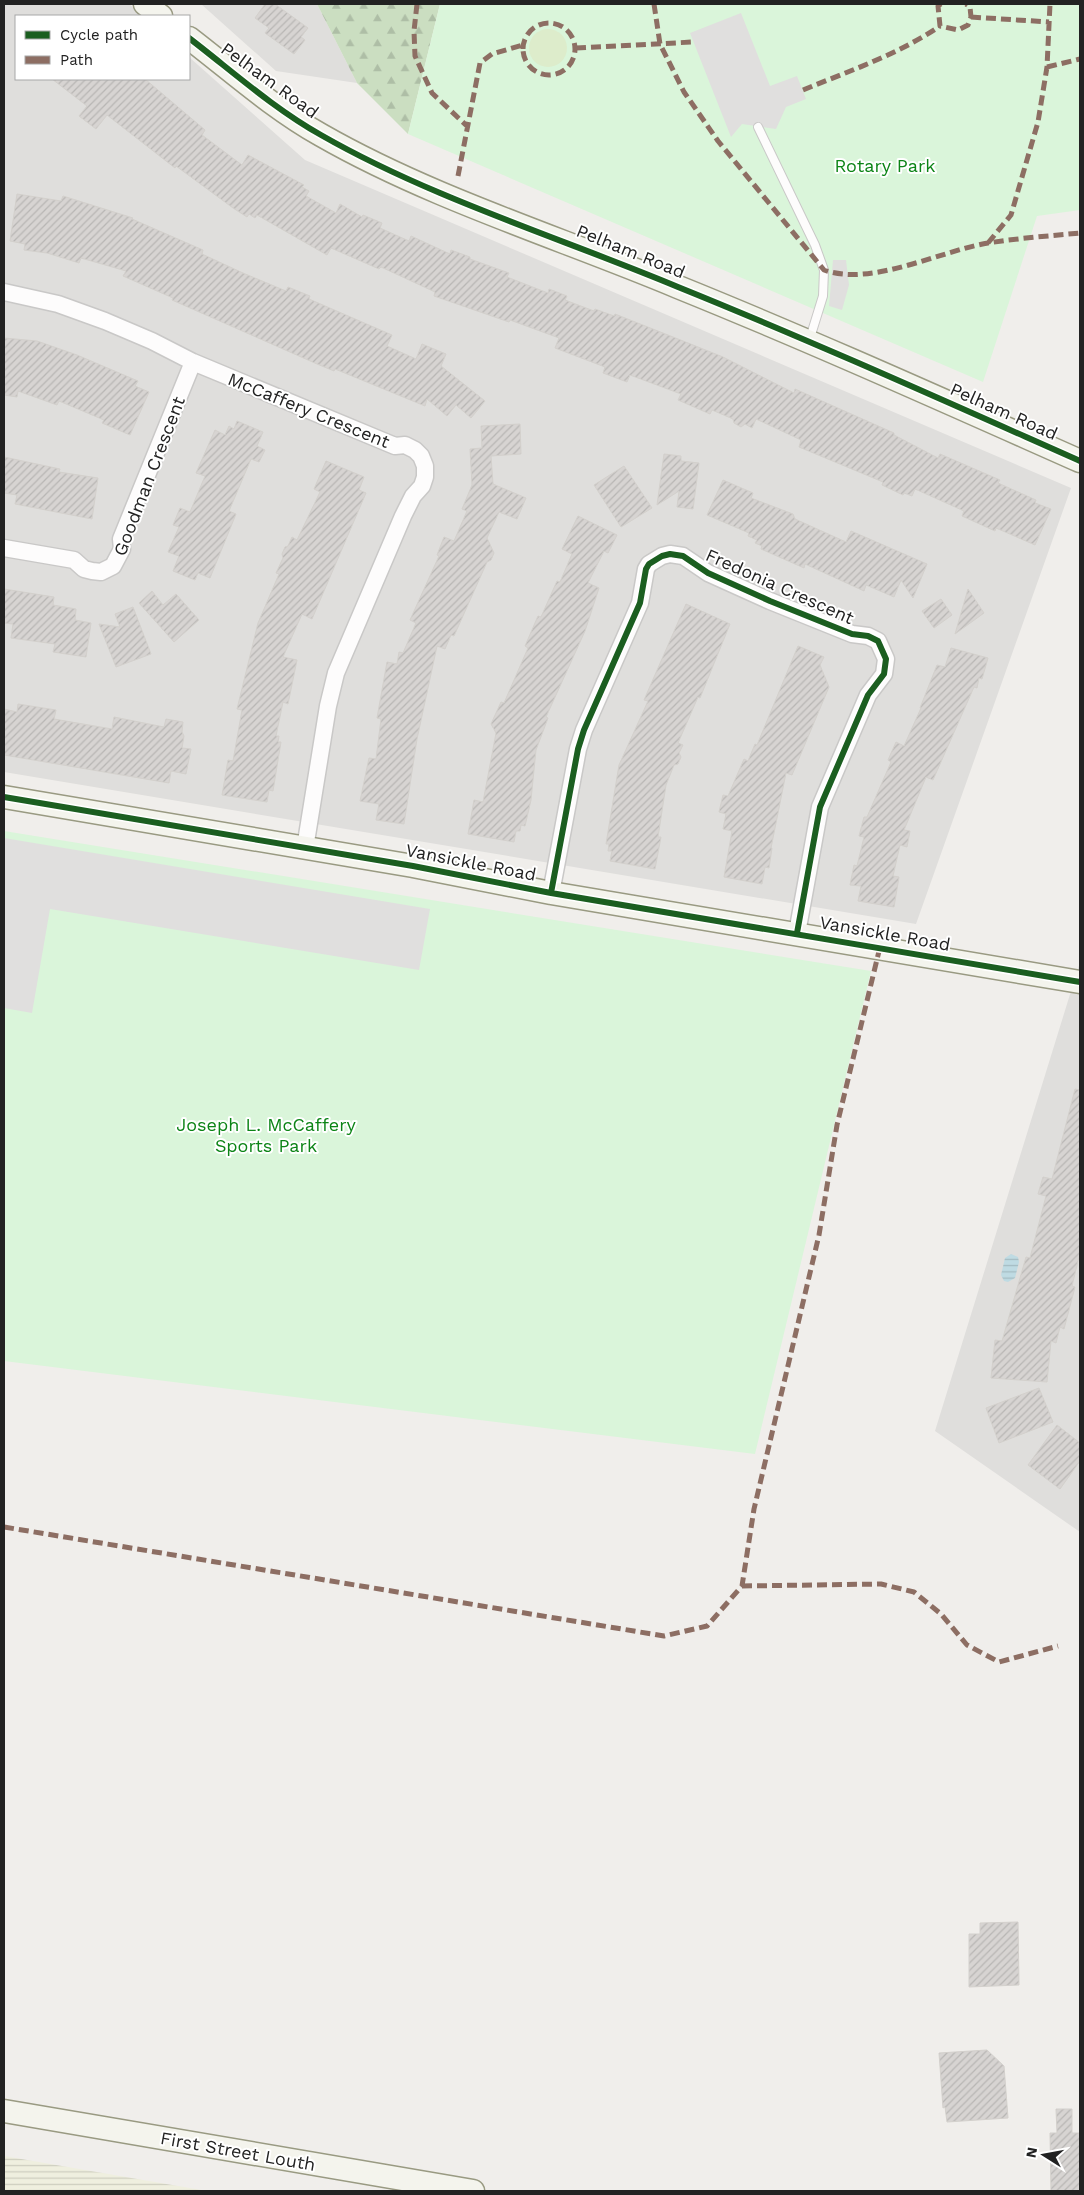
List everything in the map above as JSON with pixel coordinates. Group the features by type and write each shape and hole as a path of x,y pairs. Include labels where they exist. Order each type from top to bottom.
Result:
{"street":[{"path":"145,4 160,15"},
{"name":"Pelham Road","path":"190,39 284,112 354,153 427,187 809,340 1080,462"},
{"name":"McCaffery Crescent","path":"4,292 58,304 98,318 152,341 193,362 395,446 411,447 421,456 425,466 422,486 413,496 403,516 336,673 328,706 305,848"},
{"name":"Goodman Crescent","path":"4,548 74,560 84,569 92,571 101,572 113,566 122,549 121,539 193,362"},
{"name":"Fredonia Crescent","path":"551,892 578,749 584,730 640,603 646,569 655,559 676,554 689,559 697,567 708,573 770,601 852,634 874,638 881,645 884,653 886,666 884,674 868,695 820,807 797,933"},
{"name":"Vansickle Road","path":"4,797 1080,982"},
{"name":"First Street Louth","path":"4,2111 473,2191"}],"lane":[{"path":"758,127 815,246 824,270 823,296 809,340"}],"shaded area":[{"path":"4,4 129,4 142,15 15,15 15,80 190,80 190,58 305,160 1071,488 916,924 4,772"},
{"path":"201,4 317,4 357,83 276,71"},
{"path":"741,13 770,86 797,76 806,99 786,107 776,129 742,124 731,137 690,33"},
{"path":"833,260 846,260 849,285 842,310 829,306"},
{"path":"4,838 430,909 419,970 50,909 32,1013 4,1008"},
{"path":"1080,962 1080,1532 935,1431"}],"green space":[{"path":"317,4 440,4 408,134 357,83"},
{"name":"Rotary Park","path":"440,4 1080,4 1080,210 1037,216 983,382 408,134"},
{"path":"548,29 562,34 567,48 562,62 548,67 534,62 529,48 534,34"},
{"name":"Joseph L. McCaffery Sports Park","path":"4,831 871,971 755,1454 4,1361"},
{"path":"4,2156 207,2191 4,2191"}],"water":[{"path":"1011,1254 1018,1257 1019,1262 1015,1278 1008,1282 1004,1281 1001,1275 1005,1258"}],"building":[{"path":"265,4 275,4 308,28 301,37 305,40 294,54 265,33 269,28 255,18"},
{"path":"53,80 146,80 205,130 202,135 242,165 248,155 304,185 302,187 309,191 306,196 336,213 340,204 362,217 363,215 382,223 380,228 409,241 411,236 450,254 451,250 470,257 470,259 509,273 507,277 548,293 549,289 567,296 565,300 594,311 595,309 614,316 615,314 723,357 794,393 795,389 894,433 894,435 938,458 940,454 1000,480 998,483 1036,500 1035,503 1051,509 1035,545 996,528 995,531 962,516 964,511 915,489 912,496 904,493 903,495 882,485 883,482 799,447 801,440 756,419 752,428 745,424 741,427 734,423 733,419 712,410 710,414 678,400 681,394 630,375 627,382 603,373 605,367 555,348 559,338 434,296 435,292 381,267 379,269 331,248 327,255 257,215 255,218 249,214 247,217 176,166 175,168 107,115 96,129 79,116 87,106"},
{"path":"17,194 61,201 63,196 133,218 203,250 202,254 243,273 286,291 288,287 310,296 309,299 392,335 387,346 416,359 422,344 446,354 441,366 485,401 471,418 456,405 447,416 427,399 425,406 335,369 334,371 172,300 173,298 123,276 126,271 81,258 79,263 47,253 24,250 25,244 10,241"},
{"path":"4,338 37,341 77,355 138,381 135,386 149,392 130,435 102,423 104,420 59,401 57,405 18,391 17,397 4,395"},
{"path":"237,421 263,432 257,446 265,450 259,462 251,459 229,511 236,514 210,578 198,573 195,580 173,571 179,556 168,552 179,527 173,525 180,508 190,512 205,476 196,473 215,430 225,435 229,426 234,429"},
{"path":"520,424 521,454 491,456 493,484 526,498 517,519 499,512 487,538 494,553 491,560 487,562 454,636 451,635 445,649 437,646 417,739 404,824 376,820 379,804 360,801 369,758 376,759 381,719 377,718 387,662 397,664 399,652 403,653 416,623 410,620 439,556 437,555 444,537 454,541 467,511 462,509 472,485 470,449 482,448 481,426"},
{"path":"664,454 681,456 681,461 699,463 693,509 677,507 679,491 657,505"},
{"path":"4,457 60,469 59,472 98,478 92,519 15,504 17,495 4,493"},
{"path":"326,461 364,477 359,490 366,493 312,619 302,614 283,657 297,660 288,704 283,702 276,736 279,736 278,742 281,742 273,791 269,790 267,802 222,795 228,760 233,761 242,710 237,709 258,623 279,574 276,573 283,558 282,554 285,547 288,546 292,537 297,540 320,492 314,489"},
{"path":"624,466 652,508 621,527 594,485"},
{"path":"723,480 753,493 751,498 793,514 795,519 846,542 851,531 927,564 913,598 901,580 894,597 866,585 864,591 805,564 804,568 761,549 762,546 755,543 757,540 748,536 749,533 707,515"},
{"path":"578,516 617,535 608,553 604,551 588,583 599,588 585,631 546,717 548,718 536,750 531,800 525,826 521,825 520,831 516,831 514,842 468,834 474,800 483,802 496,733 491,724 501,702 504,703 528,648 525,646 538,616 541,617 557,581 560,582 572,554 562,549"},
{"path":"4,589 54,597 53,605 76,609 75,620 91,623 86,657 53,652 55,644 11,638 13,624 4,623"},
{"path":"968,589 984,613 955,634"},
{"path":"152,591 163,605 176,594 199,620 174,642 139,603"},
{"path":"941,599 952,615 934,628 922,611"},
{"path":"686,604 730,624 700,698 698,697 678,743 683,745 679,753 681,757 678,764 674,765 666,785 658,837 661,837 655,869 610,861 612,851 608,851 609,844 606,844 619,765 648,701 644,700"},
{"path":"133,607 151,654 116,667 99,624 120,627 115,614"},
{"path":"798,646 824,657 820,665 829,687 792,775 786,773 771,848 769,868 765,867 762,884 724,877 732,831 723,829 726,814 719,812 723,795 728,796 744,759 748,761 755,744 757,745"},
{"path":"951,648 988,658 982,679 979,678 977,688 974,687 933,780 926,777 904,830 910,831 907,847 900,845 893,876 899,877 894,907 858,901 861,886 850,885 854,865 857,866 864,837 859,836 864,817 867,817 891,762 888,760 896,742 904,746 937,665 945,667"},
{"path":"18,704 56,710 54,719 112,729 114,717 164,727 166,719 183,722 182,732 184,736 182,748 191,749 186,774 171,771 169,783 4,755 4,709 17,712"},
{"path":"1075,1089 1080,1090 1080,1253 1072,1286 1075,1287 1064,1329 1060,1327 1056,1343 1051,1341 1047,1382 991,1378 995,1340 1002,1341 1026,1257 1030,1258 1046,1196 1038,1194 1043,1177 1052,1179"},
{"path":"1039,1388 1053,1422 999,1443 986,1408"},
{"path":"1057,1425 1080,1443 1080,1461 1060,1489 1028,1465"},
{"path":"1018,1922 1019,1985 969,1987 969,1934 980,1934 980,1923"},
{"path":"987,2050 1004,2066 1008,2118 947,2122 945,2107 943,2108 939,2053"},
{"path":"1056,2109 1072,2109 1072,2133 1080,2133 1080,2191 1051,2191 1050,2133 1057,2133"}],"marked path":[{"path":"417,4 414,31 415,56 432,93 468,127"},
{"path":"654,4 660,44 684,92 718,141 824,270 843,274 884,271 988,243 1080,233"},
{"path":"941,4 938,6 940,26 958,30 968,25 971,17 970,7 966,4"},
{"path":"988,243 1011,215 1038,122 1047,67 1050,4"},
{"path":"971,17 1049,22"},
{"path":"544,23 554,23 568,30 575,44 575,49 575,54 568,68 554,75 544,75 534,71 527,64 523,54 523,44 527,34 534,27 544,23"},
{"path":"803,90 891,54 940,26"},
{"path":"576,48 693,42"},
{"path":"458,176 480,63 492,54 523,45"},
{"path":"1047,67 1080,59"},
{"path":"4,1527 664,1636 707,1626 742,1586 754,1509 819,1235 837,1125 880,947"},
{"path":"742,1586 881,1584 914,1592 941,1614 967,1645 999,1662 1058,1646"}],"cycle path":[{"path":"190,39 286,113 363,158 451,198 729,308 1080,461"},
{"path":"551,893 578,749 584,730 640,603 646,569 649,564 662,556 670,554 683,556 708,573 770,601 852,634 868,636 878,641 886,659 884,674 868,695 820,807 797,933"},
{"path":"4,797 413,866 551,893 1080,982"}]}
